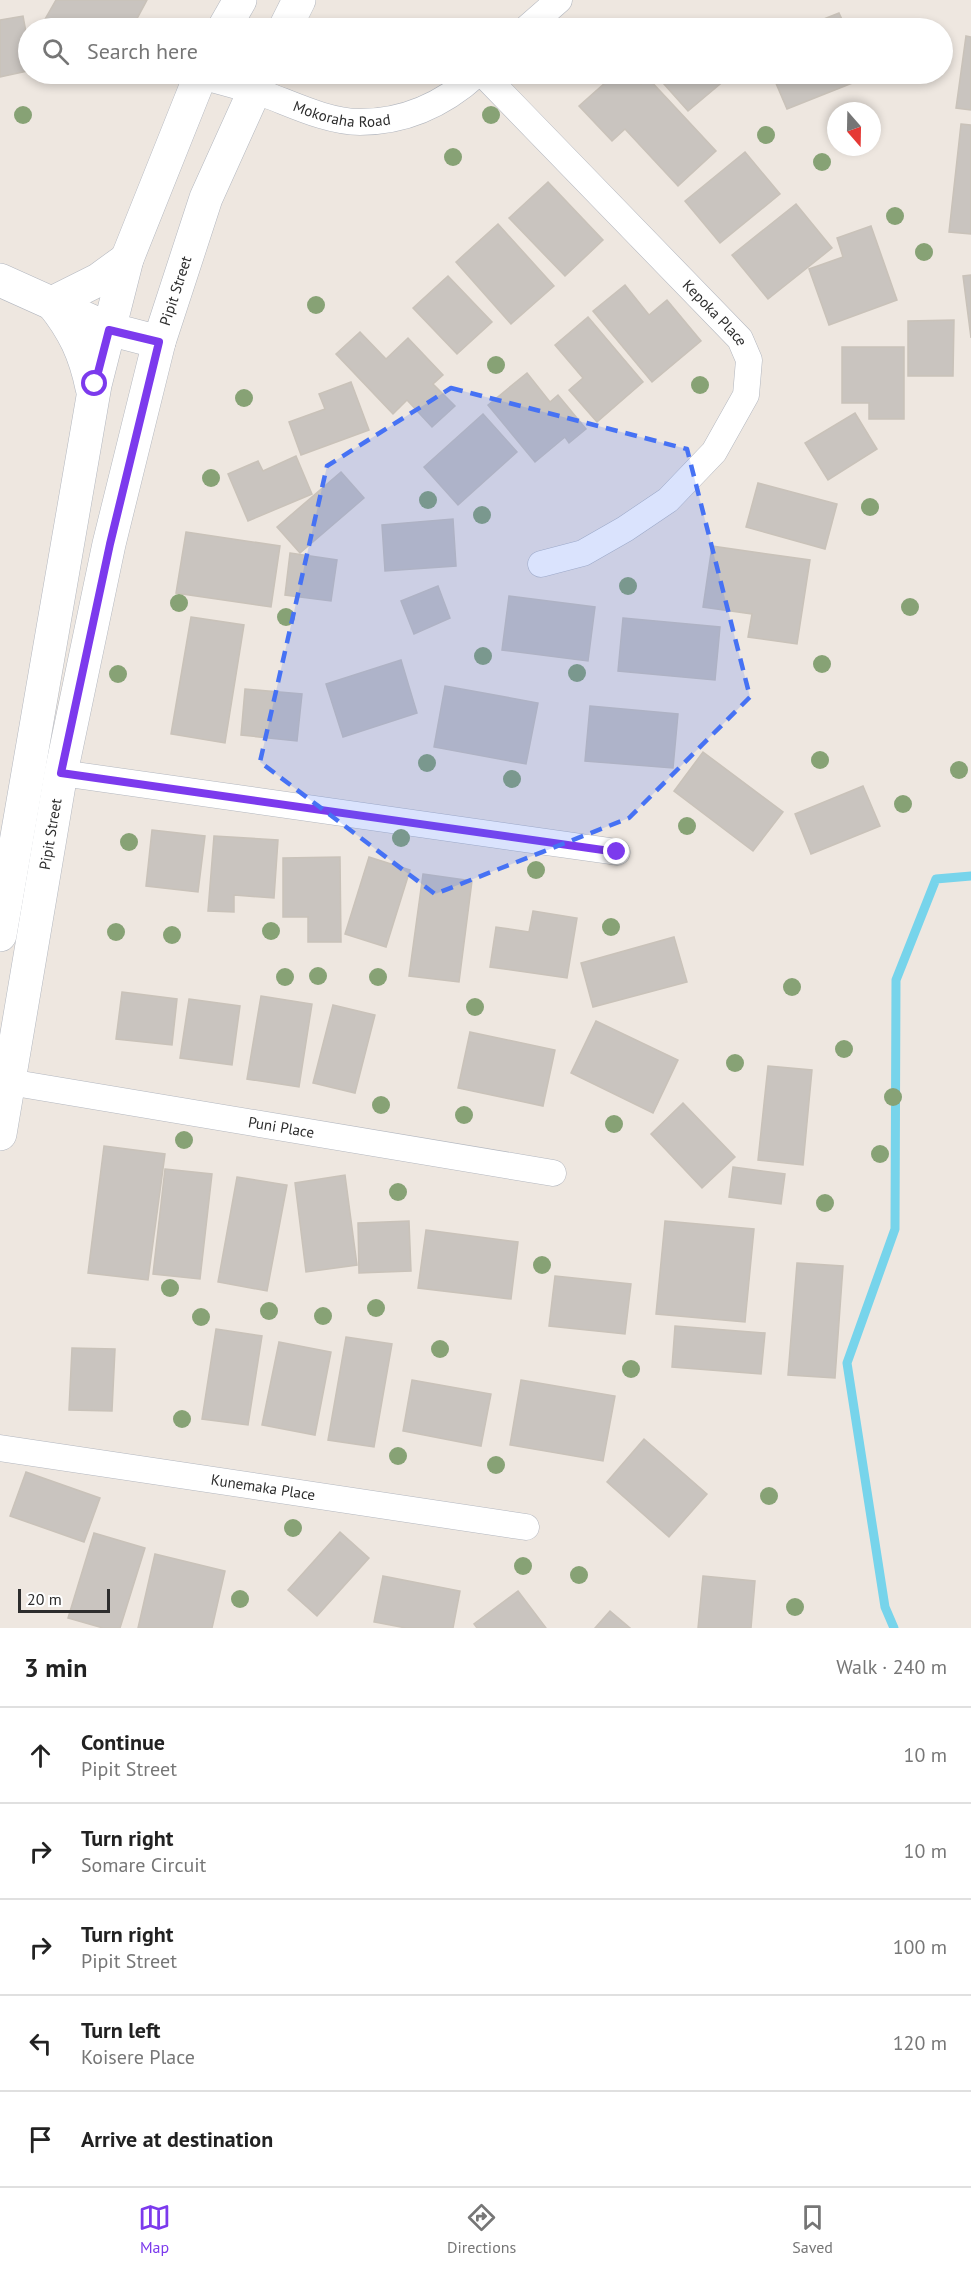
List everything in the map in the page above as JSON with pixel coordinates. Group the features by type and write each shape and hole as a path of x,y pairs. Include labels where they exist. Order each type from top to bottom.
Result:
{"main road":[{"path":"230,18 240,0"},
{"path":"290,18 299,0"},
{"name":"Pipit Street","path":"0,935 93,396 127,259 197,84"},
{"name":"Pipit Street","path":"0,1134 61,773 110,544 159,342 206,198 257,84"},
{"path":"52,303 98,280 127,259"},
{"path":"0,280 109,330 159,342"},
{"path":"52,303 79,340 86,359 93,396"}],"street":[{"path":"538,18 559,0"},
{"name":"Mokoraha Road","path":"262,84 330,117 360,122 403,116 436,106 464,84"},
{"name":"Kepoka Place","path":"493,84 740,339 749,360 746,395 714,452 668,500 583,553 541,564"},
{"path":"61,773 617,852"},
{"name":"Puni Place","path":"9,1082 553,1173"},
{"name":"Kunemaka Place","path":"0,1448 526,1527"}],"highlighted area":[{"path":"451,388 687,449 750,697 629,818 435,894 260,762 327,466"}],"building":[{"path":"56,0 147,0 137,18 46,18"},
{"path":"839,13 841,18 826,18"},
{"path":"23,16 23,18 18,18 18,73 0,77 0,20"},
{"path":"966,36 971,37 971,110 956,108"},
{"path":"604,84 654,84 716,151 678,186 625,129 612,141 579,106"},
{"path":"664,84 720,84 688,111"},
{"path":"776,84 850,84 787,109"},
{"path":"961,124 971,125 971,234 949,232"},
{"path":"745,152 780,194 720,243 685,201"},
{"path":"548,182 603,240 565,276 509,218"},
{"path":"796,204 832,248 768,299 732,255"},
{"path":"498,224 554,286 511,324 456,262"},
{"path":"871,226 897,300 829,325 809,269 843,257 837,238"},
{"path":"971,275 971,338 963,276"},
{"path":"448,276 492,322 457,354 413,308"},
{"path":"625,285 649,315 667,300 701,341 652,382 593,311"},
{"path":"588,317 643,382 597,422 569,390 583,378 555,345"},
{"path":"954,320 953,376 908,376 908,321"},
{"path":"360,332 386,359 408,338 443,375 433,384 455,406 432,427 407,400 393,414 336,354"},
{"path":"842,347 904,347 904,419 869,419 869,403 842,403"},
{"path":"527,373 550,402 558,395 586,429 569,443 565,437 535,462 488,405"},
{"path":"351,382 369,430 301,455 289,422 325,409 319,394"},
{"path":"855,413 877,449 828,480 805,443"},
{"path":"483,414 517,452 458,505 424,467"},
{"path":"296,456 312,494 248,521 228,474 258,461 263,471"},
{"path":"341,472 364,498 300,553 277,527"},
{"path":"758,483 837,504 825,549 746,527"},
{"path":"453,519 456,566 385,571 382,525"},
{"path":"186,532 280,546 271,607 176,593"},
{"path":"712,546 810,560 797,644 748,637 752,614 703,607"},
{"path":"290,553 337,560 331,601 285,595"},
{"path":"438,586 450,618 414,634 401,601"},
{"path":"509,596 595,607 588,661 502,650"},
{"path":"191,617 244,625 225,743 171,734"},
{"path":"623,618 720,627 715,680 618,671"},
{"path":"401,660 417,713 343,737 326,684"},
{"path":"445,686 538,703 526,764 434,747"},
{"path":"245,689 302,694 297,741 241,735"},
{"path":"590,706 678,714 673,768 585,761"},
{"path":"703,752 783,812 753,851 674,791"},
{"path":"863,786 880,826 811,854 795,814"},
{"path":"152,830 205,836 198,892 146,886"},
{"path":"214,836 278,840 274,898 234,895 234,912 208,911"},
{"path":"340,857 341,942 308,942 308,917 283,917 283,858"},
{"path":"369,857 410,870 386,947 345,934"},
{"path":"423,874 472,881 459,982 409,976"},
{"path":"533,911 577,918 567,978 490,967 496,927 529,932"},
{"path":"674,937 687,982 593,1007 581,963"},
{"path":"122,992 177,999 172,1045 116,1039"},
{"path":"261,996 312,1004 299,1087 247,1079"},
{"path":"189,999 240,1006 232,1065 180,1058"},
{"path":"333,1005 375,1015 355,1093 313,1083"},
{"path":"596,1021 678,1060 653,1113 571,1073"},
{"path":"470,1032 555,1050 543,1106 458,1088"},
{"path":"768,1066 812,1070 803,1165 758,1160"},
{"path":"683,1103 735,1157 702,1188 651,1134"},
{"path":"104,1146 165,1154 148,1280 88,1273"},
{"path":"733,1167 785,1174 781,1204 729,1197"},
{"path":"165,1169 212,1174 200,1279 153,1274"},
{"path":"345,1175 357,1265 306,1272 295,1183"},
{"path":"237,1177 287,1185 267,1291 218,1282"},
{"path":"409,1221 411,1271 359,1273 358,1223"},
{"path":"665,1221 754,1229 745,1322 656,1314"},
{"path":"426,1230 518,1242 511,1299 418,1288"},
{"path":"797,1263 843,1266 835,1378 788,1375"},
{"path":"555,1276 631,1284 625,1334 549,1326"},
{"path":"675,1326 765,1333 761,1374 672,1367"},
{"path":"216,1329 262,1336 248,1425 202,1419"},
{"path":"346,1337 392,1344 374,1447 328,1440"},
{"path":"279,1342 331,1352 315,1435 262,1425"},
{"path":"72,1348 115,1349 112,1411 69,1410"},
{"path":"412,1380 491,1394 481,1446 403,1431"},
{"path":"521,1380 615,1396 603,1461 510,1445"},
{"path":"644,1439 707,1494 669,1537 607,1482"},
{"path":"26,1472 100,1498 84,1542 10,1516"},
{"path":"340,1532 369,1558 317,1616 288,1590"},
{"path":"94,1533 145,1548 120,1628 103,1628 68,1618"},
{"path":"155,1554 225,1571 212,1628 138,1628"},
{"path":"383,1576 460,1591 453,1628 406,1628 374,1622"},
{"path":"703,1576 755,1581 751,1628 698,1628"},
{"path":"518,1591 546,1628 477,1628 474,1624"},
{"path":"610,1611 630,1628 595,1628"}],"waterway":[{"path":"894,1628 885,1607 847,1363 895,1229 896,980 936,879 971,876"}],"route":[{"path":"95,384 109,330 159,342 110,544 61,773 617,852"}]}
